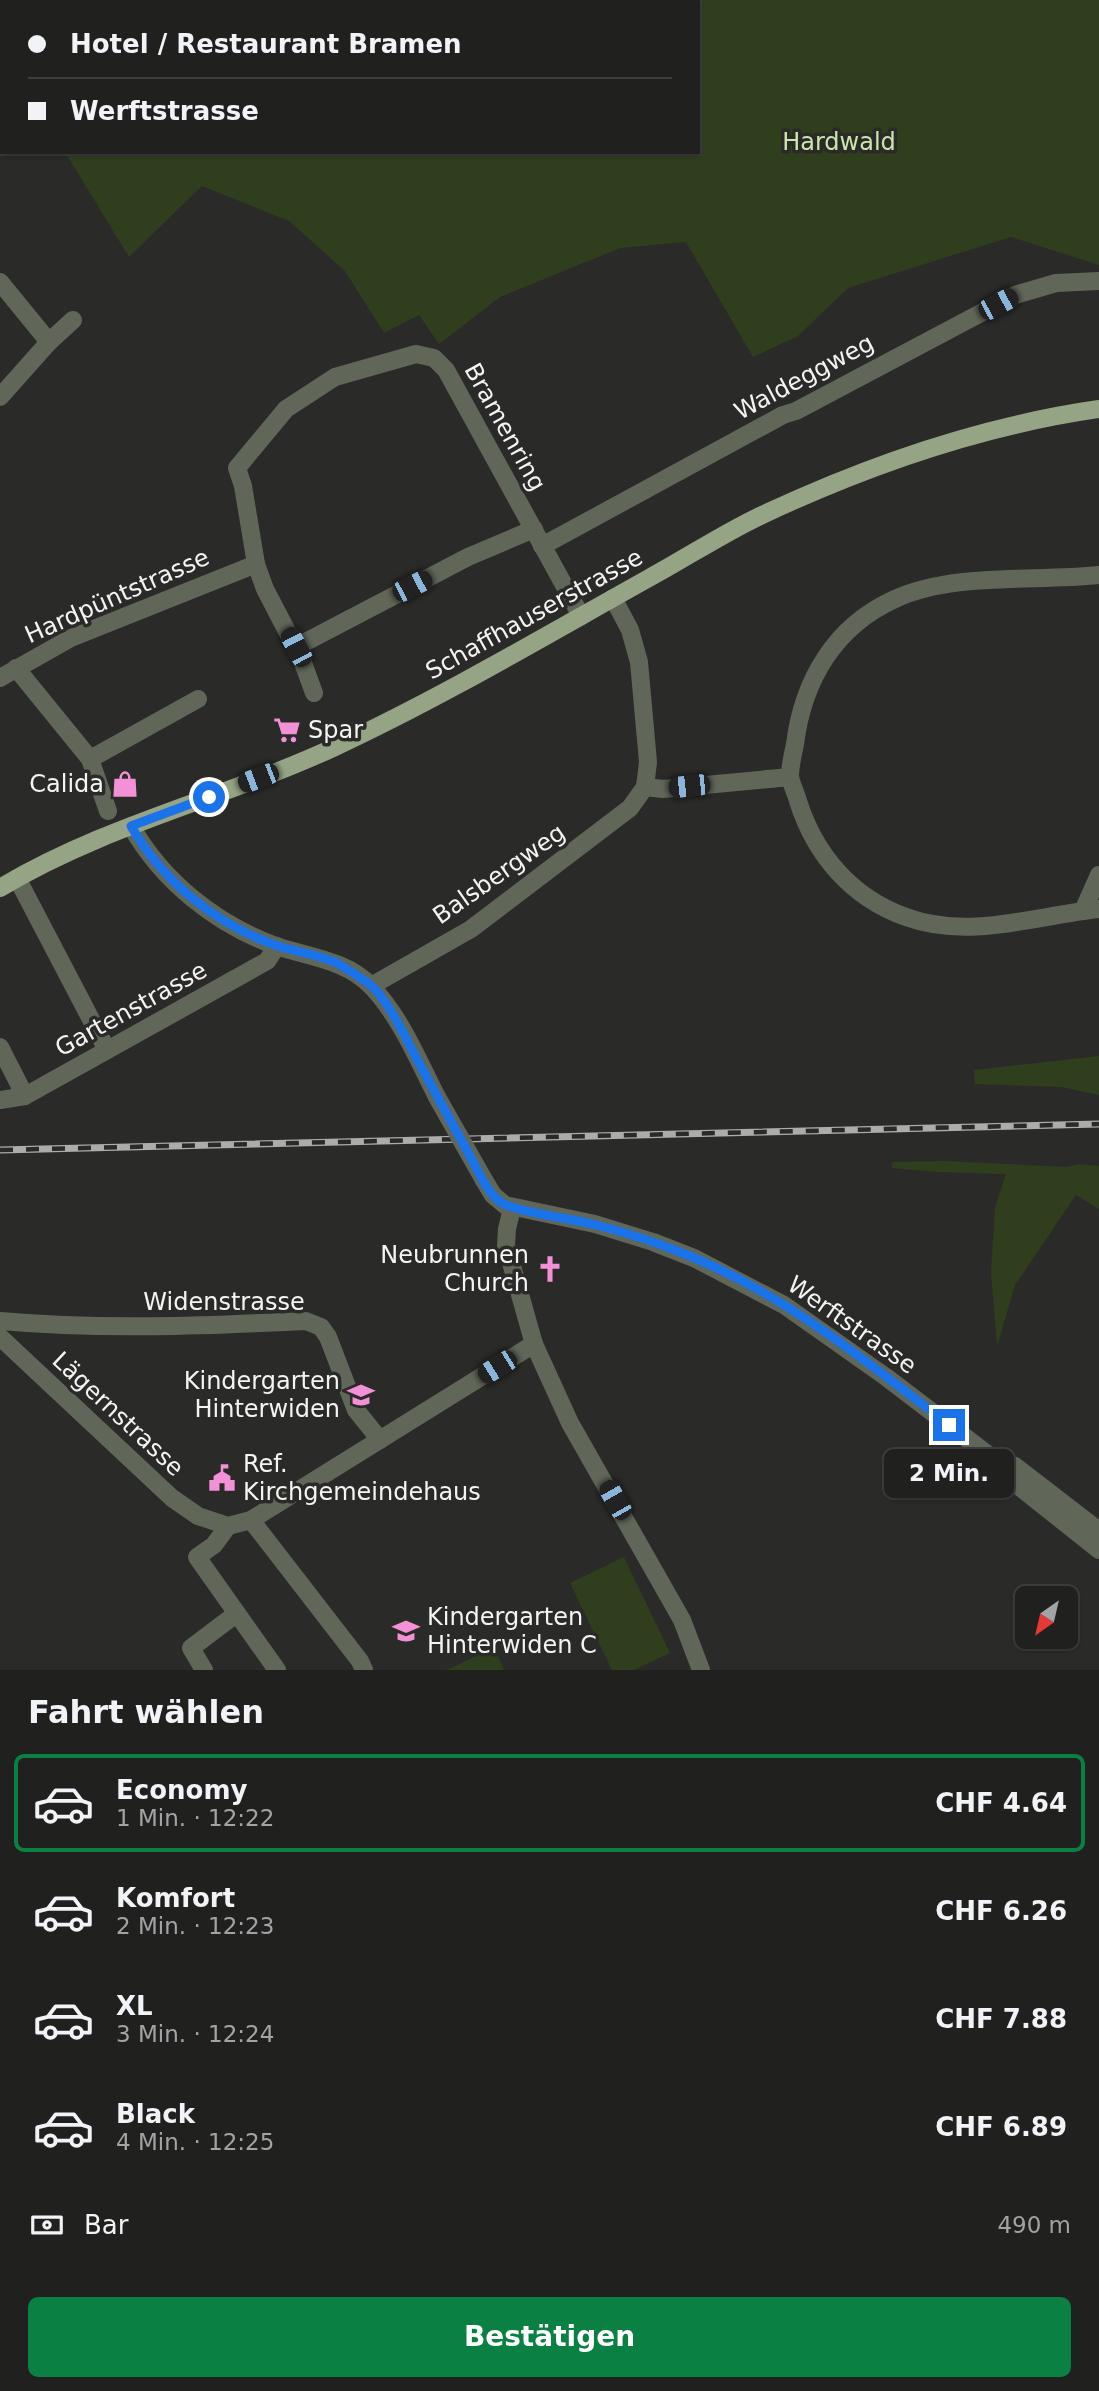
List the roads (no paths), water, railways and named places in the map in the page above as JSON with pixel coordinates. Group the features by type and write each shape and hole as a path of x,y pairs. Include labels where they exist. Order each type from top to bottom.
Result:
{"main road":[{"name":"Schaffhauserstrasse","path":"0,888 66,852 333,748 440,693 758,517 901,457 975,433 1046,417 1099,409"}],"street":[{"name":"Waldeggweg","path":"538,537 783,415 796,411 1016,295 1056,284 1099,281"},
{"path":"0,282 49,342"},
{"path":"0,397 49,342 73,320"},
{"name":"Bramenring","path":"314,693 296,647 265,589 256,564 243,486 237,468 286,408 335,377 416,354 434,358 446,370 581,616"},
{"name":"Bramenring","path":"296,647 468,557 538,537"},
{"name":"Hardpüntstrasse","path":"0,678 71,638 256,564"},
{"path":"1099,575 954,583 909,593 877,608 844,633 820,664 803,705 796,731 790,777 807,827 824,855 855,889 886,909 924,923 965,928 1091,910 1099,875"},
{"path":"613,598 630,630 639,662 648,762 645,788 663,789 790,777"},
{"path":"16,668 90,759 108,811"},
{"path":"90,759 198,699"},
{"name":"Balsbergweg","path":"371,986 471,929 630,808 645,788"},
{"path":"131,826 167,874 192,898 220,919 244,933 277,946 335,962 371,986 396,1018 484,1180 498,1200 512,1208 506,1245 534,1344 570,1423 682,1620 701,1670"},
{"path":"16,878 107,1050"},
{"name":"Gartenstrasse","path":"0,1100 25,1096 267,961 277,946"},
{"path":"0,1047 25,1096"},
{"name":"Werftstrasse","path":"512,1208 595,1224 629,1234 694,1258 784,1305 991,1457 1006,1476 1099,1550"},
{"name":"Widenstrasse","path":"0,1321 62,1326 179,1328 306,1321 321,1327 328,1337 356,1410 380,1440"},
{"name":"Lägernstrasse","path":"0,1338 172,1498 198,1516 228,1526"},
{"path":"277,1670 197,1558 214,1545 228,1526 251,1520 534,1344"},
{"name":"Werftstrasse","path":"991,1457 1015,1466 1099,1531"},
{"path":"251,1520 360,1661 364,1670"},
{"path":"204,1670 191,1648 236,1614"}],"railway":[{"path":"0,1150 1099,1124"}],"place":[{"name":"Spar","path":"287,730"},
{"name":"Calida","path":"125,784"},
{"name":"Neubrunnen Church","path":"550,1269"},
{"name":"Kindergarten Hinterwiden","path":"361,1395"},
{"name":"Ref. Kirchgemeindehaus","path":"222,1478"},
{"name":"Kindergarten Hinterwiden C","path":"406,1631"}],"park label":[{"name":"Hardwald","path":"839,142"}]}
